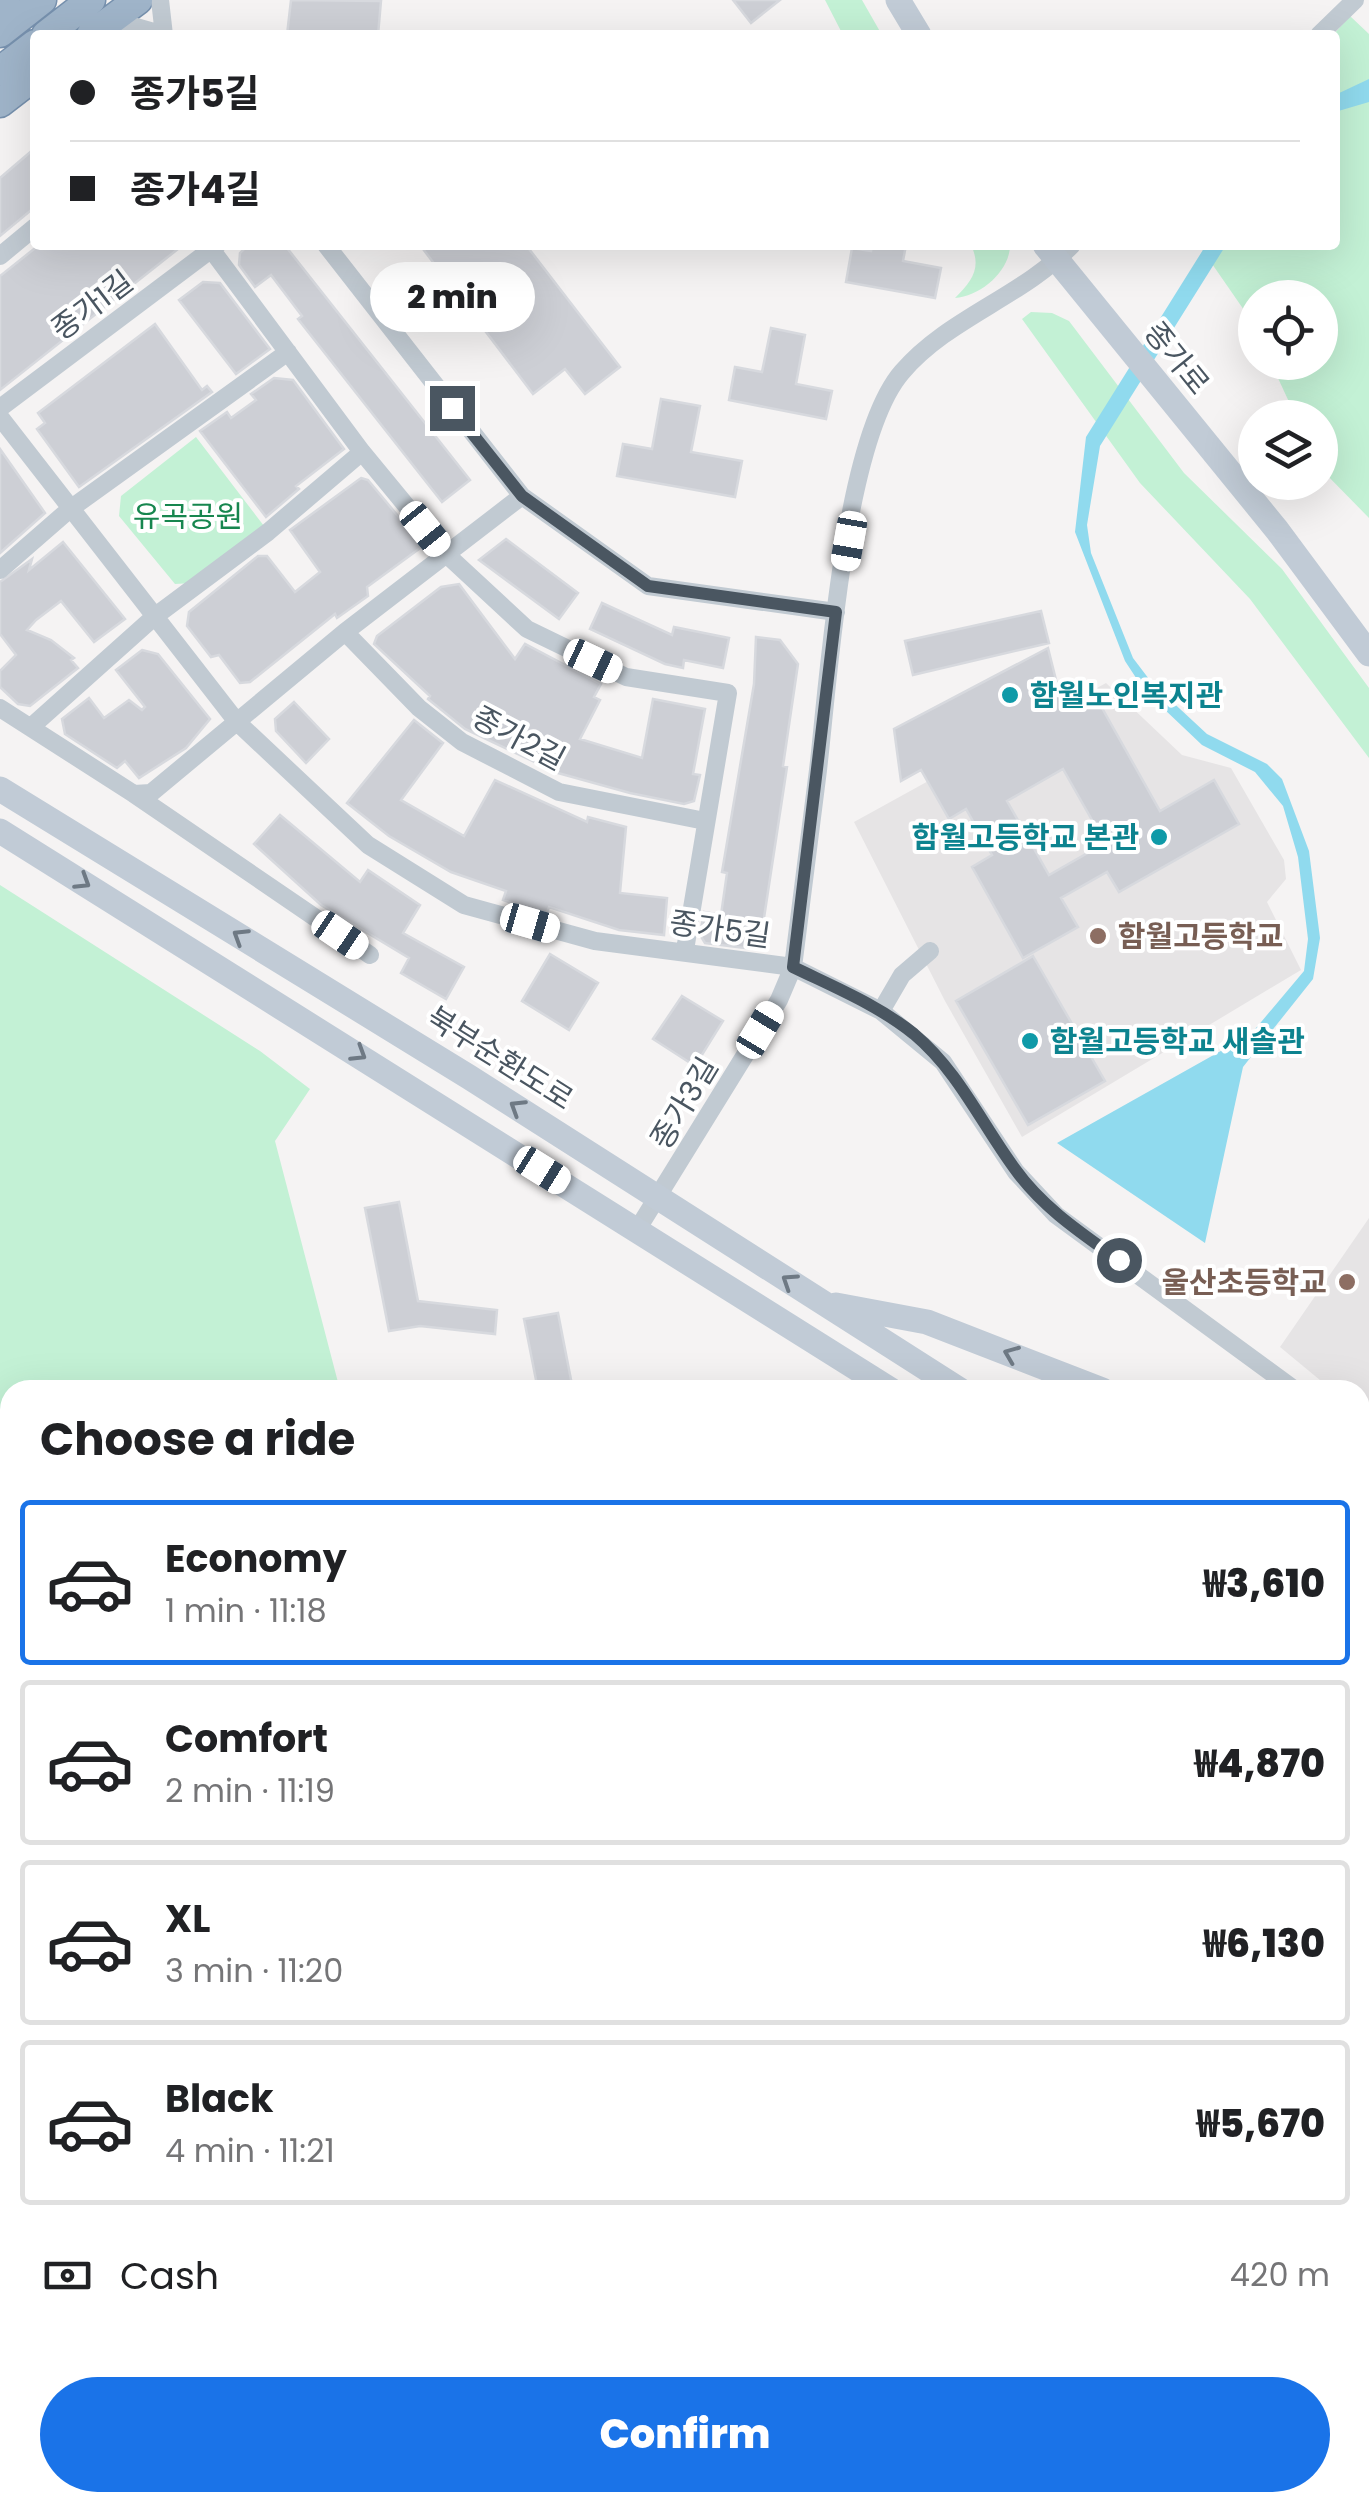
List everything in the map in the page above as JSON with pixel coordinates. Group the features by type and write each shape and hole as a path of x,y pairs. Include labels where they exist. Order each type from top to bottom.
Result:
{"highway":[{"path":"0,15 18,0"},
{"path":"0,33 42,0"},
{"path":"59,30 138,0"},
{"path":"0,103 23,75"}],"main road":[{"path":"898,0 915,30"},
{"name":"종가로","path":"1058,251 1108,325 1277,530 1369,654"},
{"name":"북부순환도로","path":"0,789 658,1197 944,1380"},
{"path":"0,831 875,1380"},
{"path":"822,1302 926,1322 1076,1380"},
{"path":"826,1349 854,1380"}],"street":[{"path":"160,0 163,30"},
{"path":"1324,30 1355,0"},
{"path":"89,19 148,30"},
{"path":"0,256 30,232"},
{"name":"종가1길","path":"0,408 207,250"},
{"path":"215,250 362,452 446,554 526,630 626,676 728,693 685,950"},
{"path":"330,250 522,496 648,586 836,612"},
{"name":"종가3길","path":"637,1230 778,1000 793,967 836,612 864,454 877,408 900,373 932,341 1058,251"},
{"path":"0,570 70,509 288,352"},
{"name":"종가5길","path":"0,417 236,722 368,845 464,905 595,941 793,967 881,1011 943,1062 1016,1172 1056,1215 1282,1380"},
{"path":"31,727 154,617 268,532 362,452"},
{"path":"134,794 151,794 345,632 522,496"},
{"name":"종가2길","path":"345,632 419,708 462,742 558,792 705,822"},
{"path":"0,708 370,955"},
{"path":"881,1011 902,975 930,951"}],"shaded area":[{"name":"함월고등학교","path":"1106,683 1182,755 1231,768 1284,860 1286,879 1267,902 1301,970 1022,1137 945,1001 854,822"},
{"name":"울산초등학교","path":"1369,1218 1369,1380 1320,1380 1280,1347"}],"green space":[{"path":"825,0 862,0 879,30 840,30"},
{"path":"1350,16 1369,34 1369,518 1338,486 1338,400 1288,400 1279,380 1338,380 1338,280 1238,280 1238,301 1202,250 1340,250 1340,30"},
{"path":"973,250 1010,250 992,281 975,293 955,298 974,274"},
{"path":"1031,312 1052,313 1069,321 1184,473 1282,569 1369,688 1369,758 1250,599 1140,483 1022,319"},
{"name":"유곡공원","path":"196,437 264,526 192,583 175,584 119,516 121,496"},
{"path":"0,885 260,1051 310,1089 275,1141 337,1380 0,1380"}],"water":[{"path":"1369,79 1369,102 1340,111 1340,93"},
{"path":"1203,250 1223,250 1100,446 1087,525 1091,553 1133,658 1152,683 1207,734 1267,764 1282,779 1309,851 1320,938 1313,979 1243,1067 1205,1243 1057,1143 1251,1034 1304,971 1308,939 1298,857 1283,806 1255,772 1202,745 1144,690 1125,661 1075,532 1086,437"}],"building":[{"path":"291,0 381,1 378,30 288,30"},
{"path":"733,0 780,0 751,23"},
{"path":"30,152 30,211 0,236 0,178"},
{"path":"33,250 177,250 0,390 0,276"},
{"path":"289,250 470,480 442,502 298,319 302,316 271,275 255,287 239,265 240,253"},
{"path":"424,250 530,250 620,367 585,394 565,369 533,394"},
{"path":"852,250 905,250 903,261 941,268 935,298 846,282"},
{"path":"203,282 220,283 270,349 236,374 179,300"},
{"path":"155,324 202,390 207,386 212,392 79,487 37,429 45,423 38,413"},
{"path":"771,328 805,335 796,384 832,391 826,419 729,400 735,367 762,372"},
{"path":"274,378 293,380 344,449 296,486 299,489 266,517 200,431 227,412 231,418 256,400 251,394"},
{"path":"661,399 700,406 691,452 742,461 735,497 617,476 623,444 652,449"},
{"path":"0,449 45,513 0,553"},
{"path":"361,478 368,480 423,546 367,587 368,596 337,618 335,614 250,682 240,683 219,655 211,657 187,626 189,612 258,556 267,556 295,592 320,572 290,530"},
{"path":"506,539 578,593 559,619 479,560"},
{"path":"63,542 125,619 94,642 61,601 36,620 27,630 51,640 74,658 71,660 78,668 30,706 18,704 0,687 0,671 16,655 0,634 0,582 32,559 29,570"},
{"path":"459,584 515,659 525,644 601,684 594,697 600,700 580,739 642,758 653,699 705,709 693,774 700,775 694,801 684,804 630,793 558,773 465,729 428,699 430,696 374,644 377,636 441,587"},
{"path":"602,603 672,635 674,627 729,638 723,668 684,660 683,668 665,664 590,629"},
{"path":"1041,611 1049,643 913,675 905,641"},
{"path":"756,637 780,640 798,664 760,944 753,949 705,943 700,935 704,912 721,915 727,873 722,872 754,684"},
{"name":"함월고등학교 본관","path":"1048,648 1063,708 1093,692 1160,811 1214,780 1239,824 1119,892 1107,872 1061,898 1078,927 1023,958 972,867 992,855 966,809 949,819 921,770 901,781 894,729","holes":["1063,769 1105,843 1049,875 1007,801"]},
{"path":"142,650 158,654 210,719 186,748 139,778 125,761 117,768 65,734 62,719 89,698 104,718 129,700 142,710 145,707 116,670"},
{"path":"294,702 329,739 306,763 276,731 275,719"},
{"path":"414,720 443,743 401,800 464,836 495,780 587,822 588,817 626,827 620,893 667,898 664,935 619,930 549,907 546,915 503,900 506,891 451,872 389,836 347,803"},
{"path":"280,815 360,882 368,870 420,905 403,933 464,967 446,999 401,973 409,958 321,905 254,844"},
{"path":"550,954 598,983 569,1030 522,1001"},
{"name":"함월고등학교 새솔관","path":"1033,956 1105,1081 1028,1125 956,1001"},
{"path":"682,996 723,1021 695,1066 653,1039"},
{"path":"399,1202 418,1301 497,1310 495,1334 420,1326 389,1331 365,1208"},
{"path":"558,1313 571,1380 536,1380 524,1319"}],"place":[{"name":"함월노인복지관","path":"1010,695"},
{"name":"함월고등학교 본관","path":"1159,837"},
{"name":"함월고등학교","path":"1098,936"},
{"name":"함월고등학교 새솔관","path":"1030,1041"},
{"name":"울산초등학교","path":"1347,1282"}],"route":[{"path":"452,408 522,496 648,586 836,612 793,967 881,1011 914,1035 964,1087 1016,1172 1056,1215 1119,1260"}]}
